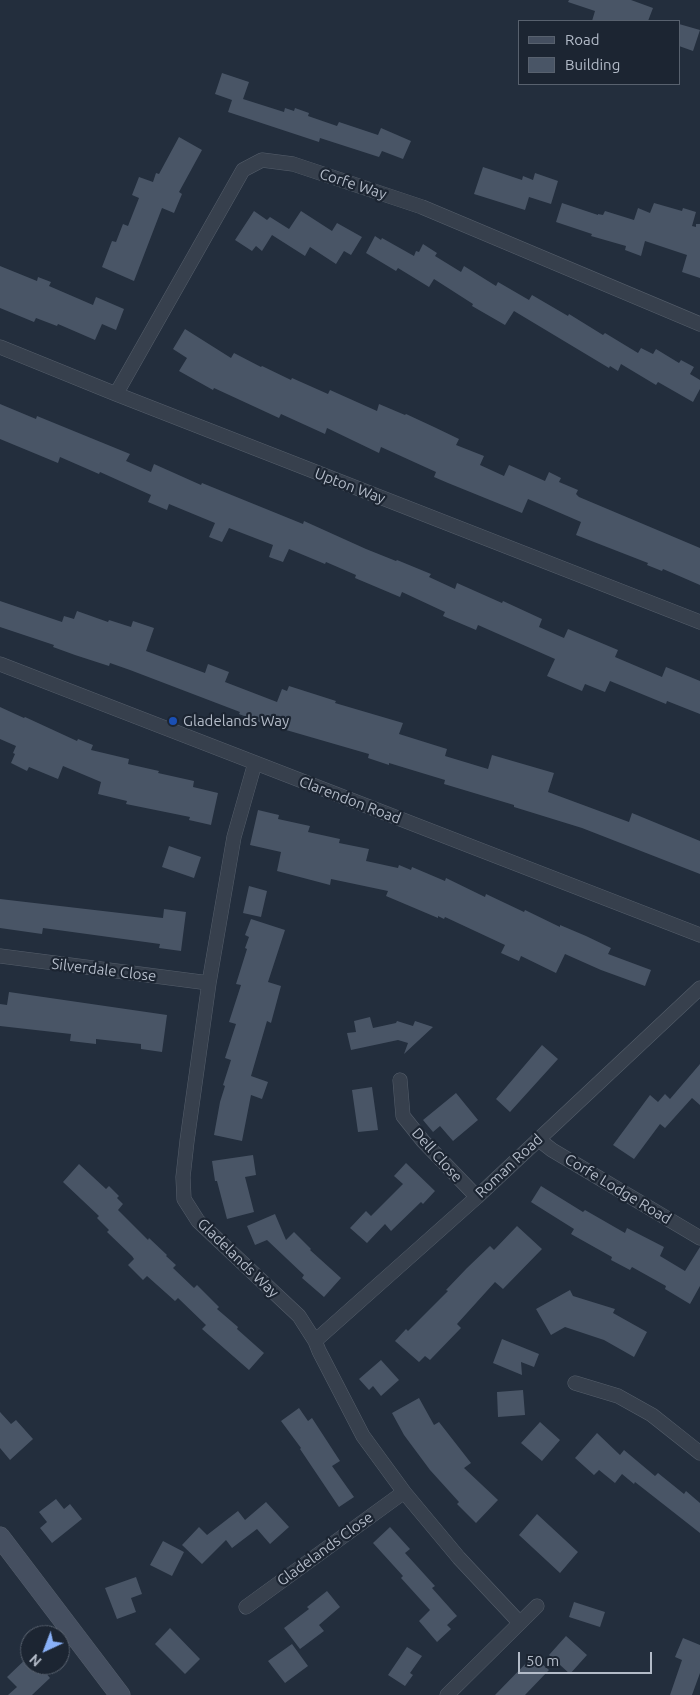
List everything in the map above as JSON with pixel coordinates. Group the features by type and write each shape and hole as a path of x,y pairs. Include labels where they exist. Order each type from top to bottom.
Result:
{"street":[{"name":"Corfe Way","path":"116,394 243,170 262,160 293,164 422,207 700,324"},
{"name":"Upton Way","path":"0,347 700,622"},
{"name":"Clarendon Road","path":"0,664 700,935"},
{"name":"Gladelands Way","path":"255,763 234,837 209,983 187,1141 183,1177 184,1199 198,1221 298,1316 315,1341 363,1436 404,1492 459,1558 519,1622"},
{"name":"Silverdale Close","path":"0,956 209,983"},
{"name":"Roman Road","path":"315,1341 477,1197 700,988"},
{"name":"Dell Close","path":"400,1080 403,1116 423,1141 477,1197"},
{"name":"Corfe Lodge Road","path":"538,1139 552,1150 700,1238"},
{"path":"575,1383 618,1396 652,1415 700,1453"},
{"name":"Gladelands Close","path":"246,1607 404,1492"},
{"path":"0,1537 120,1695"},
{"path":"446,1695 537,1606"}],"building":[{"path":"569,0 631,0 653,8 648,20 592,20 595,11 568,2"},
{"path":"680,24 700,30 693,51 680,46"},
{"path":"222,73 249,82 243,99 284,112 285,108 294,111 295,108 309,113 308,116 337,126 339,122 378,135 381,128 411,141 403,159 382,151 379,157 320,138 319,142 228,112 232,100 215,94"},
{"path":"179,137 202,150 179,192 182,194 174,213 162,208 134,281 102,267 112,241 116,242 123,224 128,226 139,198 132,195 139,177 153,182 156,173 159,174"},
{"path":"483,167 522,180 523,176 533,180 535,173 558,181 551,204 529,197 525,210 474,194"},
{"path":"562,203 598,215 603,215 605,211 634,220 638,208 650,213 654,203 682,211 683,208 696,212 692,226 696,227 696,224 700,224 700,278 682,272 687,255 645,241 641,256 625,250 626,246 591,236 592,234 556,222"},
{"path":"254,211 267,220 270,217 289,229 301,211 332,231 337,223 362,237 351,255 344,251 336,264 310,247 305,256 272,235 262,251 256,246 252,251 235,240"},
{"path":"375,236 414,256 416,251 419,252 423,244 437,253 435,256 461,272 464,266 496,286 498,282 529,300 532,295 568,316 569,314 603,335 605,333 638,353 641,348 653,354 656,349 679,363 681,360 694,367 690,374 700,380 700,389 693,402 658,382 656,385 621,364 618,371 610,366 609,368 514,311 505,325 472,306 473,304 434,279 429,287 398,268 396,271 366,253"},
{"path":"0,266 37,281 38,277 51,282 49,286 93,305 96,297 124,309 116,330 102,324 95,340 58,324 57,326 36,318 34,322 0,308"},
{"path":"185,329 231,358 234,353 291,380 292,378 328,394 330,390 377,411 379,404 406,414 459,439 456,445 484,456 480,465 504,476 509,465 545,481 549,472 561,478 559,482 578,490 576,494 579,497 700,548 700,585 576,535 581,522 528,499 522,513 434,477 436,472 381,447 379,453 327,428 325,434 281,414 279,418 214,388 213,390 179,371 187,358 173,349"},
{"path":"0,404 36,419 37,416 130,454 126,461 151,472 154,464 201,485 202,483 303,524 304,521 366,549 431,574 429,577 455,589 457,583 502,603 503,601 542,619 539,627 564,638 568,629 618,650 615,657 662,677 666,667 700,681 700,714 667,701 666,704 610,681 605,692 585,684 582,691 547,676 555,659 478,625 476,630 443,616 445,612 402,592 400,597 355,578 356,575 326,562 325,564 289,549 283,562 269,557 273,545 229,528 222,542 209,537 215,523 169,504 167,510 148,502 151,495 100,472 99,474 60,457 58,463 0,439"},
{"path":"0,601 62,622 64,616 74,619 77,611 108,622 109,620 131,627 133,621 154,628 146,651 205,673 208,664 229,672 225,682 277,702 282,689 287,691 289,686 336,701 335,703 403,723 399,734 447,749 445,756 488,769 492,755 554,773 548,792 629,822 632,813 700,841 700,874 582,828 444,784 445,780 368,758 369,754 262,723 239,714 240,712 130,670 110,663 109,666 75,655 53,647 54,645 0,627"},
{"path":"0,707 77,741 78,739 93,745 91,750 129,759 128,764 194,781 193,787 218,793 211,825 189,820 190,817 126,804 127,801 98,794 101,782 63,766 58,779 29,767 27,771 11,763 16,746 0,739"},
{"path":"258,810 279,815 278,819 310,826 308,832 340,839 339,843 369,849 366,861 398,868 399,865 411,870 412,867 445,881 446,878 485,897 486,894 524,912 525,910 560,927 560,925 586,936 611,948 608,954 651,970 645,986 565,954 556,973 521,956 519,961 501,953 505,945 445,917 444,919 438,916 438,918 386,896 388,891 331,879 330,885 277,871 281,852 250,845"},
{"path":"169,846 201,857 194,878 162,867"},
{"path":"249,886 267,891 261,917 243,913"},
{"path":"0,899 163,918 164,909 186,912 181,951 159,948 160,944 43,928 42,934 0,928"},
{"path":"251,919 285,930 268,982 281,986 271,1023 267,1021 251,1076 268,1082 262,1099 251,1095 242,1141 214,1135 225,1086 223,1085 231,1060 225,1058 236,1024 229,1022 241,985 236,984 247,949 245,948 249,937 245,935"},
{"path":"9,992 167,1015 162,1052 141,1049 141,1044 96,1039 96,1044 70,1041 71,1034 0,1026 0,1004 7,1005"},
{"path":"370,1017 373,1028 396,1023 397,1021 413,1026 415,1021 433,1027 404,1054 408,1043 398,1040 351,1050 347,1033 356,1032 354,1021"},
{"path":"542,1045 558,1059 510,1112 496,1099"},
{"path":"700,1064 700,1105 692,1098 665,1128 660,1124 634,1159 613,1145 650,1095 658,1102 665,1094 670,1099"},
{"path":"372,1087 378,1130 358,1132 352,1090"},
{"path":"456,1093 478,1120 453,1141 440,1126 433,1132 423,1120"},
{"path":"253,1155 256,1175 245,1177 254,1212 227,1219 217,1181 215,1181 212,1161"},
{"path":"406,1163 435,1191 423,1204 421,1202 391,1231 385,1224 367,1243 350,1228 366,1211 371,1216 403,1184 394,1176"},
{"path":"79,1164 106,1189 109,1186 119,1196 117,1198 123,1204 118,1210 148,1240 149,1238 167,1255 176,1265 173,1268 194,1288 197,1285 219,1307 217,1309 264,1353 249,1370 202,1329 206,1325 178,1298 175,1301 147,1276 143,1280 128,1265 134,1259 132,1256 107,1232 109,1230 97,1218 99,1216 63,1182"},
{"path":"541,1186 583,1212 585,1210 625,1233 627,1228 664,1247 660,1256 685,1271 700,1247 700,1286 690,1304 665,1289 666,1286 632,1267 630,1270 611,1260 612,1257 571,1234 574,1229 531,1202"},
{"path":"275,1214 286,1240 294,1232 310,1250 341,1278 324,1297 302,1278 304,1275 267,1240 255,1245 247,1226"},
{"path":"517,1226 542,1249 503,1289 495,1282 457,1324 461,1328 430,1360 425,1356 419,1362 395,1341 406,1329 408,1331 448,1291 446,1290 490,1246 494,1250"},
{"path":"570,1290 573,1296 615,1309 613,1313 647,1332 634,1357 604,1340 565,1327 551,1335 536,1309"},
{"path":"502,1339 539,1354 534,1367 521,1362 522,1375 493,1363"},
{"path":"381,1360 399,1380 381,1396 373,1386 369,1390 359,1379"},
{"path":"523,1390 525,1415 498,1417 497,1392"},
{"path":"419,1398 434,1425 439,1422 471,1463 464,1468 498,1500 476,1523 457,1504 459,1502 430,1470 404,1435 392,1413"},
{"path":"299,1408 308,1421 312,1418 340,1461 332,1466 354,1497 339,1507 281,1421"},
{"path":"0,1412 11,1424 16,1420 33,1439 10,1460 0,1448"},
{"path":"540,1422 560,1440 542,1461 521,1443"},
{"path":"597,1433 620,1455 624,1450 655,1476 658,1473 684,1494 686,1491 700,1503 700,1533 622,1474 615,1483 599,1470 594,1475 575,1458"},
{"path":"56,1499 64,1509 70,1504 82,1519 52,1543 40,1528 47,1522 39,1512"},
{"path":"266,1502 289,1527 270,1544 257,1529 232,1548 226,1540 202,1564 182,1545 199,1527 207,1535 238,1511 245,1520"},
{"path":"537,1514 578,1552 560,1573 519,1535"},
{"path":"390,1527 410,1549 405,1553 435,1586 432,1588 457,1616 447,1625 451,1629 437,1642 419,1621 430,1610 373,1543"},
{"path":"163,1541 184,1552 172,1576 150,1565"},
{"path":"136,1577 142,1594 131,1598 136,1612 117,1619 105,1588"},
{"path":"327,1591 340,1607 319,1625 324,1631 300,1649 284,1628 309,1609 307,1607"},
{"path":"574,1602 605,1612 600,1627 569,1617"},
{"path":"170,1628 200,1659 185,1674 155,1644"},
{"path":"566,1636 587,1655 570,1674 549,1655"},
{"path":"683,1638 700,1645 700,1673 692,1695 670,1695 682,1660 675,1657"},
{"path":"292,1644 308,1666 285,1683 268,1661"},
{"path":"407,1647 422,1656 410,1673 413,1675 405,1686 388,1675"},
{"path":"533,1656 549,1670 525,1695 495,1695"},
{"path":"20,1665 20,1675 47,1675 50,1678 32,1695 8,1695 17,1687 7,1677"}],"place":[{"name":"Gladelands Way","path":"173,721"}]}
